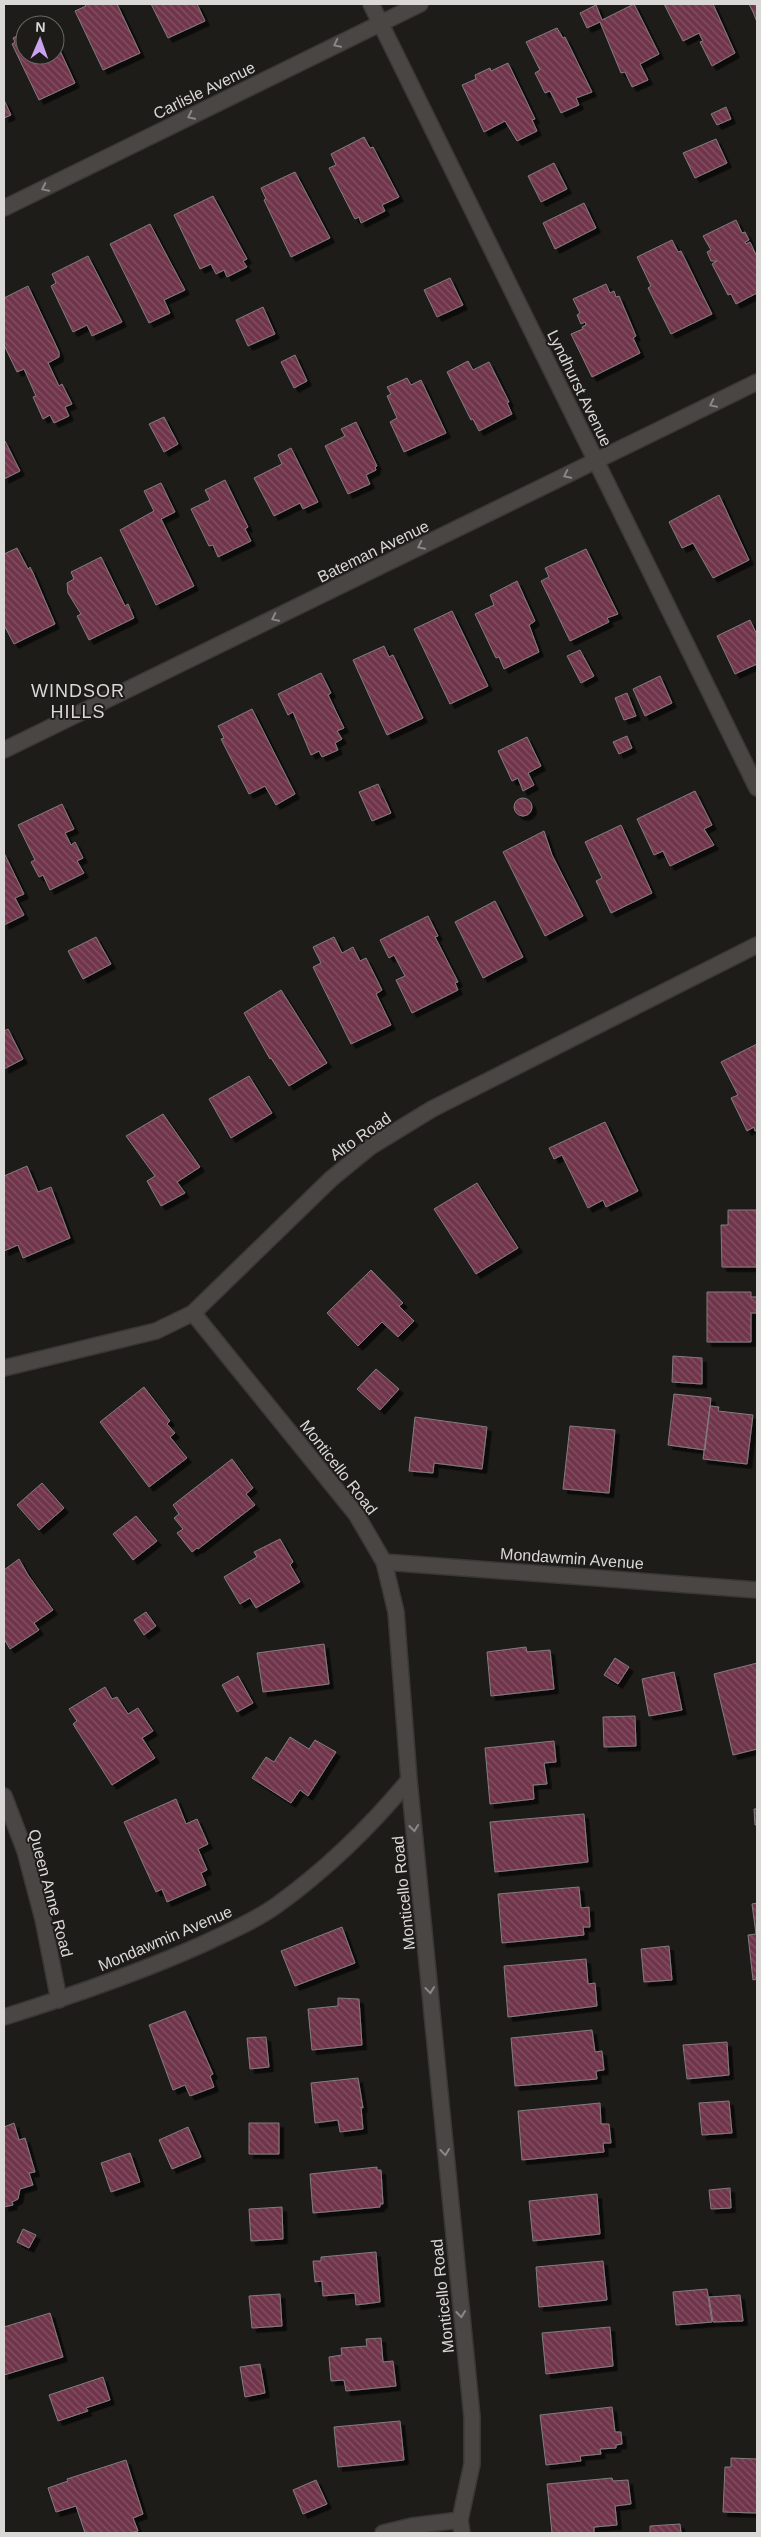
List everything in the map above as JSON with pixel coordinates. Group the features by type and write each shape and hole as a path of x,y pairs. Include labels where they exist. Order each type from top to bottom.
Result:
{"street":[{"name":"Lyndhurst Avenue","path":"371,4 757,788"},
{"name":"Carlisle Avenue","path":"4,208 420,4"},
{"name":"Bateman Avenue","path":"4,750 757,382"},
{"name":"Alto Road","path":"4,1368 156,1331 193,1313 331,1179 370,1147 432,1109 757,945"},
{"name":"Monticello Road","path":"193,1313 356,1514 384,1562 396,1612 409,1780 472,2417 472,2464 461,2527"},
{"name":"Mondawmin Avenue","path":"384,1562 757,1590"},
{"name":"Mondawmin Avenue","path":"4,2017 59,2000 177,1955 228,1933 276,1906 331,1862 377,1818 409,1780"},
{"name":"Queen Anne Road","path":"4,1796 28,1860 43,1918 59,2000"},
{"path":"382,2533 412,2526 461,2527"}],"building":[{"path":"84,4 117,4 140,53 103,70 75,11 86,6"},
{"path":"151,4 197,4 205,21 168,38"},
{"path":"634,4 659,54 640,64 648,80 632,87 625,72 621,73 600,22 587,28 580,13 596,5 602,20"},
{"path":"664,4 713,4 735,53 712,66 700,42 703,41 699,33 683,41"},
{"path":"749,4 757,4 757,22 753,12"},
{"path":"557,28 563,38 565,37 592,92 576,98 579,105 561,113 550,91 545,93 535,73 540,70 526,42"},
{"path":"65,62 75,83 39,100 22,65 65,65"},
{"path":"508,63 535,119 532,120 537,131 517,141 505,121 484,132 462,85 476,79 475,75 490,68 491,71"},
{"path":"4,100 11,115 4,118"},
{"path":"726,107 731,119 717,125 711,114"},
{"path":"364,137 370,148 373,147 399,197 382,205 385,211 361,223 359,217 355,219 329,168 336,165 331,154"},
{"path":"716,139 727,163 695,178 683,153"},
{"path":"554,163 567,189 541,202 528,176"},
{"path":"295,172 330,238 291,257 264,200 266,199 261,188"},
{"path":"213,196 247,259 243,261 247,267 227,277 224,270 216,274 211,264 200,269 174,215"},
{"path":"584,203 596,228 555,249 543,223"},
{"path":"736,220 742,233 745,232 749,240 745,242 746,244 750,242 757,257 757,293 736,304 731,294 728,295 712,264 717,261 711,261 707,252 711,250 703,236"},
{"path":"150,224 185,290 164,300 170,313 149,323 110,244"},
{"path":"672,240 678,252 681,251 712,314 671,334 648,288 651,286 637,257"},
{"path":"88,256 122,322 92,336 87,325 73,332 51,286 56,283 52,274"},
{"path":"450,278 463,305 437,317 424,290"},
{"path":"606,284 610,293 614,291 616,297 619,296 636,336 633,338 640,353 592,377 571,334 583,329 582,327 586,325 585,322 581,324 577,315 580,313 573,299"},
{"path":"28,286 59,352 59,357 48,363 59,386 62,384 72,404 65,407 69,416 54,423 50,415 43,419 33,397 36,396 24,369 17,372 4,345 4,298"},
{"path":"263,307 275,334 248,346 236,320"},
{"path":"295,355 307,381 294,388 281,362"},
{"path":"468,361 473,370 489,362 509,402 507,403 512,414 479,431 473,419 471,420 447,372"},
{"path":"407,378 411,385 421,380 446,433 404,452 390,422 397,418 387,396 391,394 387,387"},
{"path":"164,417 178,444 164,452 149,424"},
{"path":"356,422 377,466 375,467 376,470 366,475 370,484 348,494 325,446 345,436 341,429"},
{"path":"4,442 20,471 4,479"},
{"path":"291,448 318,502 303,509 300,503 274,516 254,478 282,464 278,455"},
{"path":"225,480 248,527 245,529 251,541 218,557 213,545 209,546 191,509 210,500 205,490"},
{"path":"161,483 175,512 161,519 194,586 156,605 120,530 154,511 144,491"},
{"path":"719,495 749,560 713,578 693,543 682,548 669,522"},
{"path":"17,548 28,569 30,567 33,573 55,624 14,644 4,625 4,554"},
{"path":"586,549 618,614 607,618 609,622 570,641 541,581 549,577 545,568"},
{"path":"101,557 125,606 128,604 134,618 89,640 77,616 81,614 68,593 67,583 74,579 71,572"},
{"path":"517,581 535,621 529,625 539,652 504,669 499,657 496,658 475,614 494,605 490,595"},
{"path":"452,611 488,686 450,704 414,629"},
{"path":"750,620 757,635 757,664 735,674 717,636"},
{"path":"384,646 389,657 393,655 423,718 387,735 353,660"},
{"path":"580,650 594,676 581,683 567,656"},
{"path":"321,673 331,693 328,695 344,728 337,731 342,739 335,743 338,750 322,757 319,751 311,755 293,712 288,715 278,694"},
{"path":"660,676 672,703 645,716 633,689"},
{"path":"627,693 636,716 624,720 615,698"},
{"path":"252,709 295,794 276,805 265,786 249,794 221,739 224,738 218,726"},
{"path":"627,736 632,748 619,754 613,742"},
{"path":"527,737 541,766 528,773 534,785 523,791 518,778 512,781 498,751"},
{"path":"378,784 391,813 372,821 359,792"},
{"path":"695,791 712,825 704,829 714,845 670,866 663,851 654,855 637,819"},
{"path":"519,798 527,798 532,803 530,814 519,816 514,811 514,803"},
{"path":"62,804 74,829 65,833 71,845 75,842 83,858 77,861 84,873 50,890 43,875 39,877 31,862 35,860 18,825"},
{"path":"621,825 652,893 611,913 596,881 602,878 585,842"},
{"path":"544,831 552,855 583,916 545,936 503,852"},
{"path":"4,853 24,894 15,898 24,915 4,925"},
{"path":"495,901 523,957 483,978 455,922"},
{"path":"428,916 438,936 435,937 458,982 455,983 458,990 412,1013 396,980 405,976 394,955 389,958 380,940"},
{"path":"96,937 111,964 83,979 68,951"},
{"path":"334,937 342,953 353,947 360,961 366,958 382,990 376,994 391,1025 351,1044 313,967 321,963 313,947"},
{"path":"281,990 327,1063 289,1086 270,1059 244,1013"},
{"path":"8,1029 23,1059 4,1069 4,1031"},
{"path":"757,1044 757,1130 755,1131 754,1127 747,1131 731,1098 738,1095 721,1062"},
{"path":"249,1076 272,1113 231,1138 209,1099"},
{"path":"163,1114 200,1167 177,1182 185,1193 161,1206 147,1181 155,1176 126,1136"},
{"path":"605,1122 638,1191 606,1207 603,1200 588,1208 562,1155 554,1159 549,1148"},
{"path":"27,1166 38,1192 51,1187 70,1238 23,1258 18,1245 4,1251 4,1176"},
{"path":"477,1183 518,1248 476,1274 434,1209"},
{"path":"728,1210 757,1210 757,1267 722,1267 721,1225 728,1225"},
{"path":"371,1270 403,1303 399,1306 414,1321 398,1337 382,1322 358,1346 327,1313"},
{"path":"707,1292 751,1292 751,1297 757,1297 757,1313 751,1313 751,1342 707,1342"},
{"path":"673,1356 702,1358 702,1384 672,1382"},
{"path":"376,1369 399,1389 380,1410 357,1389"},
{"path":"144,1387 170,1421 167,1424 175,1433 170,1437 187,1458 149,1487 100,1422"},
{"path":"674,1394 711,1398 705,1450 668,1445"},
{"path":"710,1406 719,1407 718,1411 753,1415 747,1464 703,1459"},
{"path":"415,1417 487,1427 482,1469 434,1463 433,1473 409,1471"},
{"path":"570,1426 615,1430 609,1493 563,1489"},
{"path":"232,1459 253,1488 246,1494 255,1505 192,1552 177,1533 183,1529 174,1518 179,1514 173,1505"},
{"path":"42,1483 64,1508 39,1530 17,1505"},
{"path":"136,1516 157,1541 133,1560 113,1534"},
{"path":"280,1539 293,1562 290,1565 300,1582 256,1608 250,1598 240,1604 224,1577 257,1557 254,1552"},
{"path":"19,1559 53,1610 34,1623 39,1630 10,1649 4,1639 4,1570"},
{"path":"146,1612 156,1626 144,1635 134,1620"},
{"path":"324,1644 329,1684 263,1692 257,1653"},
{"path":"526,1647 527,1652 550,1650 554,1689 491,1696 487,1652"},
{"path":"615,1658 629,1667 618,1684 604,1675"},
{"path":"757,1663 757,1749 733,1755 714,1674"},
{"path":"674,1672 682,1710 649,1716 642,1679"},
{"path":"238,1676 253,1703 237,1712 222,1685"},
{"path":"105,1687 112,1699 117,1697 128,1714 138,1708 153,1731 142,1738 155,1758 112,1785 73,1724 77,1721 69,1709"},
{"path":"635,1716 636,1746 604,1747 603,1717"},
{"path":"290,1737 309,1749 315,1740 336,1752 308,1796 300,1790 291,1803 252,1778 266,1757 274,1762"},
{"path":"554,1741 556,1762 544,1763 547,1784 533,1785 534,1799 490,1804 485,1748"},
{"path":"176,1799 186,1824 197,1819 208,1844 198,1849 207,1870 201,1873 206,1885 167,1902 162,1889 156,1892 124,1822"},
{"path":"754,1809 757,1809 757,1825 755,1825"},
{"path":"584,1814 588,1862 495,1872 490,1822"},
{"path":"579,1887 581,1908 589,1907 590,1927 583,1927 584,1935 502,1943 498,1894"},
{"path":"757,1903 757,1979 753,1980 748,1935 756,1934 752,1904"},
{"path":"342,1927 355,1963 295,1986 281,1951"},
{"path":"669,1946 672,1980 644,1982 641,1949"},
{"path":"586,1959 588,1984 595,1983 597,2006 508,2017 504,1966"},
{"path":"338,1998 359,1999 362,2045 312,2050 308,2009 338,2006"},
{"path":"185,2011 213,2074 210,2076 214,2087 190,2096 185,2085 173,2090 149,2025"},
{"path":"592,2030 595,2052 602,2051 604,2070 596,2071 597,2079 515,2086 511,2038"},
{"path":"266,2037 269,2067 250,2069 247,2038"},
{"path":"727,2042 729,2075 687,2079 683,2045"},
{"path":"358,2078 363,2108 361,2107 363,2129 340,2132 338,2120 315,2123 311,2083"},
{"path":"729,2101 732,2133 702,2135 699,2103"},
{"path":"600,2103 601,2124 609,2124 611,2143 603,2143 604,2152 522,2160 518,2111"},
{"path":"14,2123 19,2140 25,2138 35,2172 29,2173 33,2185 20,2189 18,2199 12,2202 13,2205 4,2207 4,2127"},
{"path":"249,2123 279,2123 279,2154 249,2154"},
{"path":"188,2127 201,2157 172,2169 159,2140"},
{"path":"130,2153 140,2182 111,2192 101,2163"},
{"path":"377,2167 377,2170 381,2170 383,2204 380,2204 380,2207 313,2213 310,2174"},
{"path":"730,2188 731,2208 711,2209 709,2190"},
{"path":"597,2194 600,2234 533,2241 529,2201"},
{"path":"282,2207 283,2239 251,2241 249,2209"},
{"path":"23,2229 36,2235 29,2248 17,2242"},
{"path":"376,2252 380,2302 356,2305 355,2293 323,2296 322,2281 315,2282 313,2261 321,2261 321,2257"},
{"path":"603,2261 607,2300 539,2307 536,2267"},
{"path":"707,2289 712,2322 676,2325 673,2292"},
{"path":"280,2294 282,2326 252,2328 249,2296"},
{"path":"740,2295 743,2321 713,2322 709,2297"},
{"path":"50,2313 63,2357 4,2375 4,2327"},
{"path":"610,2327 613,2366 546,2374 542,2333"},
{"path":"381,2338 383,2362 393,2361 396,2386 346,2391 344,2380 331,2381 329,2357 342,2355 341,2348 367,2346 366,2339"},
{"path":"260,2364 265,2393 245,2397 240,2367"},
{"path":"103,2377 110,2400 86,2408 88,2411 58,2421 49,2395"},
{"path":"612,2407 615,2432 621,2432 622,2444 616,2445 616,2448 600,2449 601,2454 580,2456 581,2461 546,2465 540,2415"},
{"path":"400,2421 404,2460 338,2467 334,2427"},
{"path":"731,2458 757,2459 757,2513 723,2512 725,2467 731,2467"},
{"path":"126,2460 143,2514 133,2518 138,2531 130,2533 85,2533 76,2506 56,2512 48,2488 68,2481 67,2479"},
{"path":"612,2478 613,2481 628,2480 631,2504 615,2506 617,2525 594,2527 594,2533 552,2533 547,2484"},
{"path":"316,2480 327,2504 303,2514 293,2490"},
{"path":"680,2524 681,2533 650,2533 650,2526"}],"district":[{"name":"WINDSOR HILLS","path":"78,701"}]}
